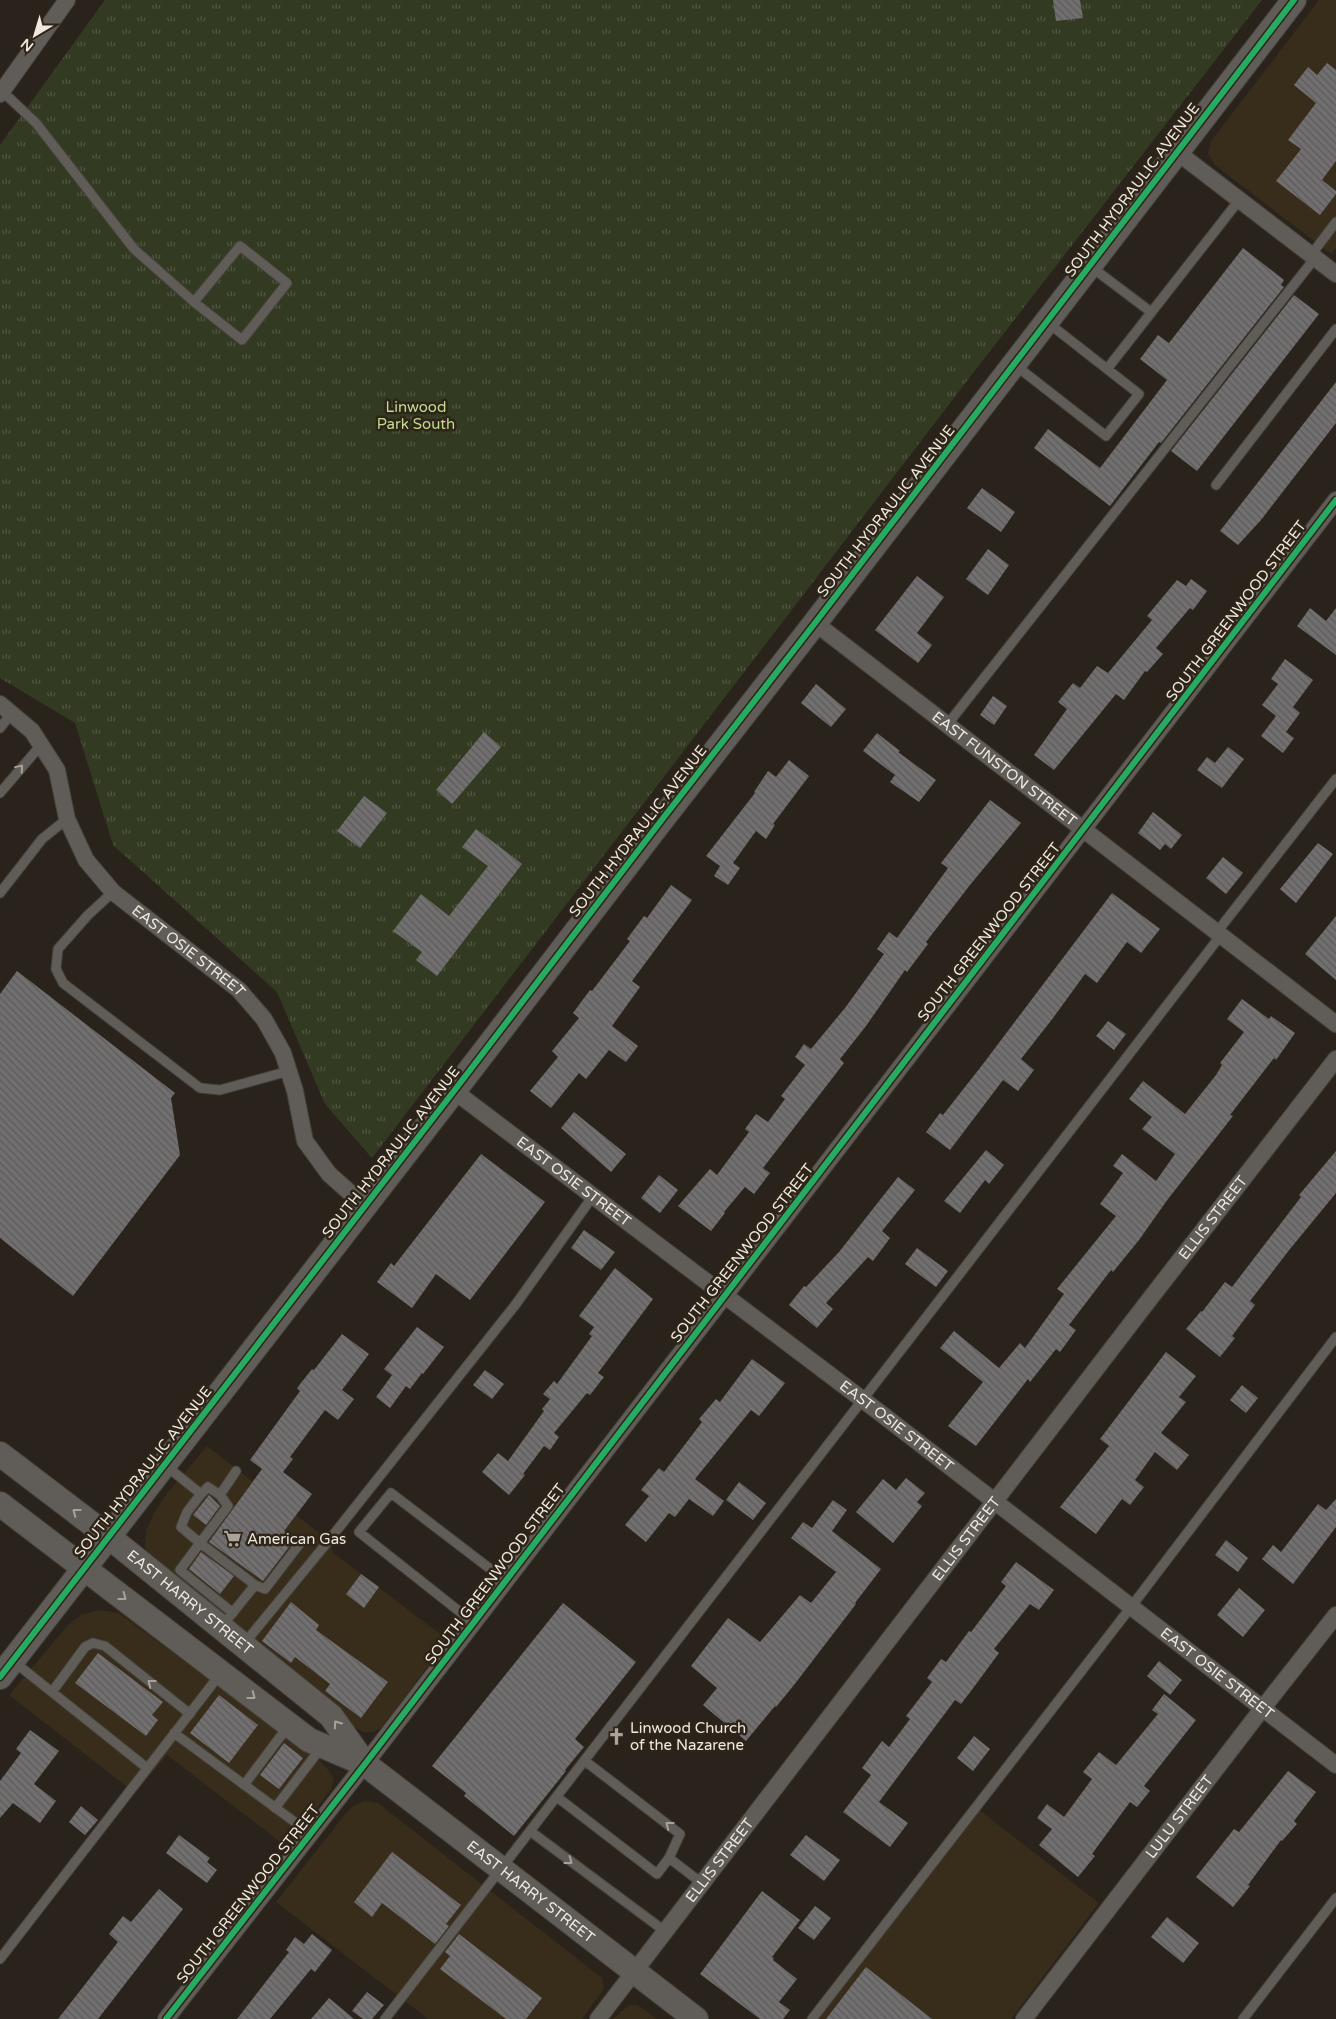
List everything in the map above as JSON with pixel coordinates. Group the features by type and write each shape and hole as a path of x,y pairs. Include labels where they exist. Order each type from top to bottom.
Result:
{"street":[{"path":"1,93 68,0"},
{"name":"SOUTH HYDRAULIC AVENUE","path":"6,1669 454,1091 656,826 815,623 1294,0"},
{"path":"1178,152 1336,274"},
{"name":"SOUTH GREENWOOD STREET","path":"166,2019 366,1764 1336,500"},
{"name":"EAST FUNSTON STREET","path":"815,623 1336,1024"},
{"name":"EAST OSIE STREET","path":"6,709 32,731 57,770 67,818 86,860 113,892 239,990 264,1019 283,1053 295,1091 305,1141 329,1174 365,1206"},
{"name":"ELLIS STREET","path":"598,2019 1336,1059"},
{"name":"EAST OSIE STREET","path":"454,1091 864,1400 1336,1765"},
{"name":"EAST HARRY STREET","path":"0,1454 109,1537 174,1578 227,1620 243,1645 331,1716 366,1764"},
{"name":"EAST HARRY STREET","path":"0,1504 310,1740 366,1764 696,2019"},
{"name":"LULU STREET","path":"1024,2019 1336,1615"}],"lane":[{"path":"1,93 36,123 134,249 194,302 242,340 288,283 240,246 194,302"},
{"path":"1107,369 1240,200"},
{"path":"947,725 1313,256 1336,222"},
{"path":"1090,266 1151,312"},
{"path":"1014,364 1106,436 1139,394 1047,322"},
{"path":"1216,485 1336,329"},
{"path":"0,728 6,709"},
{"path":"0,793 41,745"},
{"path":"385,2019 864,1400 1336,779"},
{"path":"0,893 42,839 67,818"},
{"path":"113,892 88,915 58,949 56,969 63,983 200,1088 220,1090 289,1071"},
{"path":"243,1645 326,1544 516,1304 593,1196"},
{"path":"812,2019 1336,1337"},
{"path":"165,1464 201,1494"},
{"path":"220,1495 236,1471"},
{"path":"174,1578 200,1543 228,1506 220,1495 208,1487 188,1512 181,1527 200,1543 255,1585 265,1589 301,1542"},
{"path":"474,1623 359,1532 391,1493 506,1581"},
{"path":"227,1620 255,1585"},
{"path":"52,1692 85,1647 93,1643 105,1646 190,1714"},
{"path":"6,1669 52,1692 147,1768"},
{"path":"0,1959 221,1672"},
{"path":"244,1785 289,1724"},
{"path":"174,1734 310,1834"},
{"path":"275,1808 323,1746"},
{"path":"557,1797 657,1874 669,1858 680,1834 585,1760"},
{"path":"530,1832 666,1932"},
{"path":"669,1858 703,1884"},
{"path":"1244,2019 1336,1898"}],"shaded area":[{"path":"1319,0 1336,0 1336,248 1331,254 1216,166 1208,154 1211,141"},
{"path":"207,1446 331,1542 332,1552 448,1640 382,1727 373,1732 364,1732 354,1727 157,1565 145,1548 146,1530 154,1513 165,1496"},
{"path":"99,1610 119,1613 319,1760 330,1772 334,1780 331,1789 288,1848 167,1755 135,1793 9,1695 68,1625 81,1615"},
{"path":"365,1801 378,1803 602,1978 604,1987 582,2019 428,2019 276,1902 346,1813 355,1805"},
{"path":"973,1805 1099,1903 1011,2019 805,2019"},
{"path":"629,2005 638,2005 657,2019 613,2019"}],"green space":[{"name":"Linwood Park South","path":"105,0 1262,0 970,377 372,1158 325,1104 277,992 113,845 75,723 0,678 0,145"}],"building":[{"path":"1053,0 1080,0 1083,18 1056,21"},
{"path":"1327,63 1336,70 1336,161 1322,180 1336,191 1336,194 1320,215 1276,181 1301,149 1288,140 1316,103 1294,85 1308,67 1317,75"},
{"path":"1243,248 1284,280 1281,285 1284,287 1110,506 1034,448 1048,429 1100,468 1167,380 1140,359 1158,335 1169,343"},
{"path":"1294,295 1319,314 1197,471 1171,451"},
{"path":"1336,382 1336,423 1261,520 1238,545 1220,531"},
{"path":"982,488 1015,512 1001,532 967,508"},
{"path":"988,549 1009,565 988,595 966,579"},
{"path":"917,576 944,597 917,633 932,645 918,663 875,630"},
{"path":"1191,579 1207,591 1193,610 1190,608 1156,648 1163,654 1147,672 1145,671 1124,700 1116,694 1054,770 1034,755 1067,709 1058,702 1073,683 1080,688 1097,666 1108,673 1152,620 1147,616 1177,580 1186,586"},
{"path":"1310,608 1326,621 1336,608 1336,655 1297,626"},
{"path":"1285,659 1313,680 1293,707 1300,713 1286,732 1294,738 1283,753 1261,736 1276,716 1262,705 1278,684 1271,679"},
{"path":"816,684 846,709 831,727 801,703"},
{"path":"993,696 1007,706 994,725 980,715"},
{"path":"484,732 501,747 452,804 436,790"},
{"path":"877,733 900,751 898,752 936,780 919,802 890,782 895,775 863,751"},
{"path":"1228,747 1244,759 1222,788 1197,770 1207,757 1215,763"},
{"path":"789,760 809,776 773,824 775,825 766,839 756,831 733,863 740,868 728,885 714,876 720,866 706,856 755,793 768,771 776,777"},
{"path":"364,796 387,813 360,848 337,831"},
{"path":"990,800 1021,823 926,942 928,944 907,972 905,970 866,1026 840,1059 844,1063 763,1168 770,1173 754,1194 745,1187 711,1231 678,1206 710,1169 717,1175 749,1132 745,1129 756,1114 768,1122 785,1099 781,1096 805,1065 795,1057 804,1044 811,1049 845,1008 884,954 877,949 889,932 897,938 948,868 941,863"},
{"path":"1153,812 1182,835 1171,849 1165,844 1160,850 1138,833"},
{"path":"476,829 522,864 437,976 416,960 422,952 393,931 421,894 449,916 488,866 462,847"},
{"path":"1318,843 1333,854 1296,903 1280,889"},
{"path":"1223,857 1243,873 1226,894 1206,878"},
{"path":"671,885 692,900 632,981 640,987 612,1026 638,1046 626,1062 609,1050 586,1079 579,1073 551,1108 530,1091 558,1057 552,1051 579,1018 573,1013 630,941 627,939 644,916 647,918"},
{"path":"1112,893 1160,929 1141,953 1127,942 1097,983 1085,974 1021,1059 1034,1070 1018,1091 1003,1080 950,1150 926,1132 940,1113 943,1115 983,1064"},
{"path":"1336,916 1336,980 1305,954"},
{"path":"17,971 175,1093 171,1098 180,1155 73,1296 0,1238 0,994"},
{"path":"1242,999 1269,1019 1271,1016 1295,1033 1276,1060 1274,1058 1230,1115 1233,1116 1168,1199 1139,1240 1113,1272 1111,1270 1069,1325 1076,1330 1060,1352 1056,1349 1030,1382 1028,1379 976,1446 948,1426 983,1382 940,1348 954,1331 999,1368 1020,1343 1025,1348 1064,1294 1057,1289 1116,1216 1100,1204 1123,1173 1113,1166 1122,1154 1156,1181 1175,1154 1142,1129 1152,1117 1129,1099 1143,1081 1185,1114 1216,1075 1222,1065 1220,1063 1244,1032 1227,1019"},
{"path":"1108,1021 1126,1034 1114,1050 1096,1036"},
{"path":"574,1112 626,1154 611,1172 561,1128"},
{"path":"986,1150 1004,1165 989,1184 985,1180 960,1213 944,1201"},
{"path":"1336,1151 1336,1193 1250,1301 1255,1305 1232,1336 1235,1338 1220,1357 1186,1329 1225,1282 1232,1287 1301,1197 1299,1195"},
{"path":"481,1154 545,1202 470,1300 436,1274 412,1308 377,1282 391,1263 394,1266"},
{"path":"659,1175 678,1190 660,1213 641,1198"},
{"path":"898,1177 915,1190 882,1231 890,1238 873,1261 868,1257 826,1303 833,1309 817,1328 789,1305 804,1286 806,1287 839,1252"},
{"path":"584,1230 615,1252 601,1270 571,1248"},
{"path":"917,1248 948,1271 936,1287 905,1264"},
{"path":"615,1268 653,1299 598,1373 604,1377 590,1395 587,1393 554,1433 559,1437 550,1450 544,1446 509,1495 482,1472 498,1453 508,1461 544,1411 542,1409 550,1399 543,1394 554,1381 557,1384 592,1336 589,1334 594,1327 579,1316"},
{"path":"417,1327 444,1347 410,1389 406,1386 390,1408 376,1397 392,1375 384,1369"},
{"path":"342,1334 369,1354 342,1390 354,1399 338,1420 325,1410 290,1457 293,1459 283,1472 312,1494 284,1531 295,1539 263,1581 209,1542 262,1469 250,1460 300,1391 297,1388 312,1369 314,1370"},
{"path":"1166,1352 1196,1376 1179,1397 1186,1402 1161,1433 1189,1455 1177,1470 1155,1452 1135,1480 1144,1487 1130,1505 1122,1499 1096,1534 1060,1507 1109,1446 1100,1439"},
{"path":"752,1359 785,1383 759,1416 751,1410 695,1479 724,1501 713,1516 689,1499 675,1517 669,1513 646,1542 625,1525 649,1496 641,1490 659,1468 664,1472 702,1422 699,1419 716,1399 720,1402"},
{"path":"485,1370 504,1384 492,1399 473,1385"},
{"path":"1242,1385 1258,1398 1246,1413 1230,1400"},
{"path":"906,1478 925,1493 917,1502 922,1506 893,1543 856,1512 883,1479 896,1490"},
{"path":"739,1482 766,1503 753,1520 726,1500"},
{"path":"209,1495 220,1506 206,1525 193,1515"},
{"path":"1336,1499 1336,1527 1293,1584 1262,1559 1273,1545 1281,1552 1318,1504 1326,1510"},
{"path":"833,1500 847,1510 832,1531 881,1569 794,1685 746,1741 703,1705 717,1688 691,1666 728,1618 760,1642 800,1595 811,1603 836,1572 791,1538 803,1522 812,1528"},
{"path":"1226,1540 1248,1558 1238,1572 1215,1555"},
{"path":"201,1552 234,1576 220,1594 189,1569"},
{"path":"1016,1562 1054,1590 1039,1610 1030,1604 994,1649 999,1653 971,1691 961,1704 955,1700 879,1802 908,1823 890,1847 843,1812 871,1775 862,1768 882,1741 889,1747 910,1719 906,1716 932,1682 927,1678 941,1659 946,1662 969,1631 971,1632 1006,1586 1001,1582"},
{"path":"361,1574 379,1587 364,1608 346,1594"},
{"path":"1239,1588 1265,1610 1243,1637 1217,1615"},
{"path":"291,1602 319,1625 316,1630 388,1682 361,1718 325,1691 330,1684 295,1657 291,1663 262,1641"},
{"path":"563,1603 636,1662 575,1739 584,1747 514,1836 464,1796 466,1793 432,1766"},
{"path":"98,1653 163,1702 152,1715 158,1720 146,1736 75,1683"},
{"path":"1159,1661 1182,1680 1170,1695 1147,1676"},
{"path":"1164,1694 1196,1720 1144,1786 1150,1791 1137,1807 1130,1802 1092,1854 1095,1856 1078,1877 1039,1845 1052,1829 1037,1818 1047,1804 1064,1817 1092,1779 1083,1772 1099,1752 1116,1765 1158,1714 1152,1710"},
{"path":"219,1695 258,1725 229,1763 190,1733"},
{"path":"30,1730 59,1751 34,1784 56,1801 40,1823 13,1803 0,1818 0,1781 21,1753 16,1749"},
{"path":"974,1736 990,1749 973,1771 957,1758"},
{"path":"284,1743 303,1758 279,1789 260,1775"},
{"path":"1288,1771 1316,1792 1294,1821 1297,1824 1281,1840 1248,1885 1250,1886 1233,1907 1196,1877 1234,1829 1239,1832"},
{"path":"81,1806 98,1820 85,1835 69,1822"},
{"path":"179,1835 210,1858 207,1862 217,1870 207,1883 166,1853"},
{"path":"806,1835 840,1860 824,1881 790,1855"},
{"path":"392,1852 461,1905 446,1924 449,1926 435,1944 382,1903 372,1917 354,1902"},
{"path":"159,1889 183,1909 98,2019 58,2019 118,1942 109,1934 123,1916 131,1922"},
{"path":"762,1891 800,1920 772,1957 774,1958 773,1960 797,1979 779,2002 790,2010 783,2019 760,2019 700,1974"},
{"path":"815,1906 831,1918 814,1940 798,1928"},
{"path":"1167,1917 1199,1943 1183,1963 1151,1937"},
{"path":"312,1934 332,1950 315,1972 311,1969 270,2019 237,2019 289,1952 286,1950 295,1937 304,1944"},
{"path":"459,1934 542,1998 526,2019 506,2019 440,1969 450,1956 445,1952"},
{"path":"866,1967 932,2019 826,2019"},
{"path":"367,1992 384,2005 372,2019 363,2019 352,2011"},
{"path":"329,1998 354,2019 311,2019"}],"cycle path":[{"path":"0,1677 1294,0"},
{"path":"166,2019 365,1764 1336,500"}],"place":[{"name":"American Gas","path":"233,1539"},
{"name":"Linwood Church of the Nazarene","path":"616,1737"}]}
